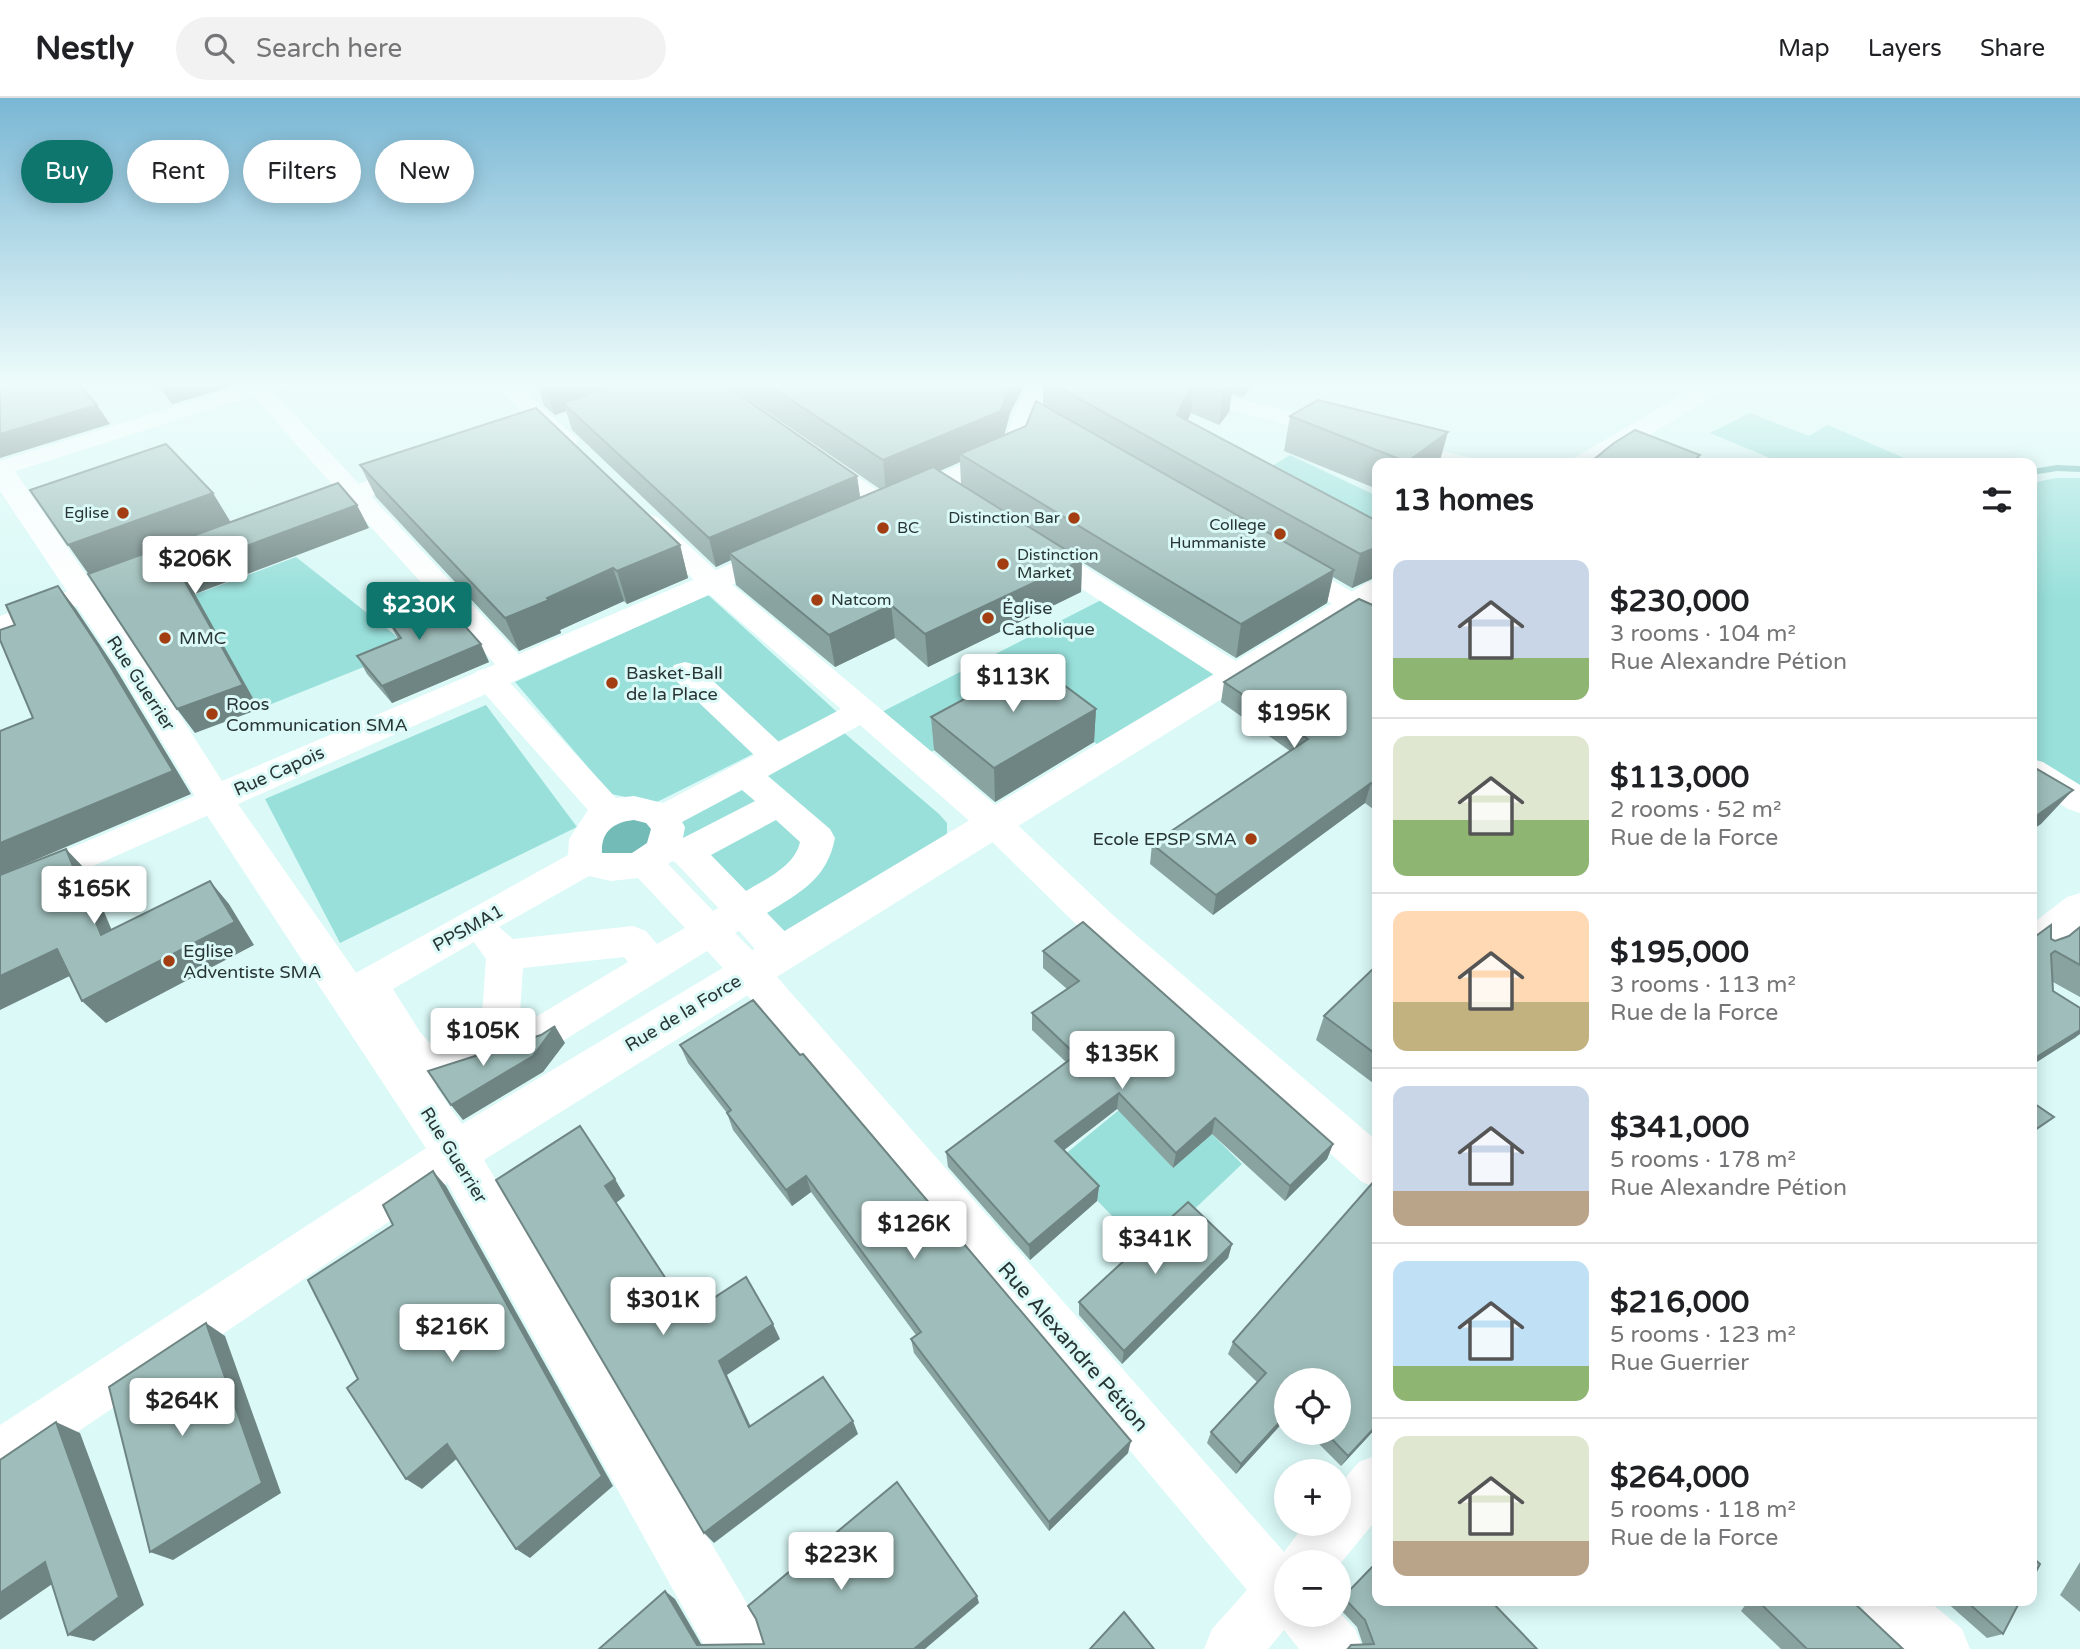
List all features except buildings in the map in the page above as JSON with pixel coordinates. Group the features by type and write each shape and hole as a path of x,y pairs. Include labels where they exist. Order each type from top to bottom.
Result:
{"main road":[{"path":"854,521 885,507 947,492 1009,454"},
{"name":"Rue Guerrier","path":"0,470 131,663 215,799 359,989 739,1649"},
{"name":"Rue Capois","path":"215,799 809,540"},
{"name":"Rue de la Force","path":"455,1153 1236,675 1369,604"}],"street":[{"path":"0,470 48,454"},
{"path":"321,454 502,673 608,811"},
{"path":"583,454 586,459"},
{"path":"809,454 885,507"},
{"path":"282,519 435,465"},
{"path":"632,505 712,582 993,823 1101,927 1372,1164"},
{"path":"1018,536 1236,675"},
{"path":"1271,556 1369,604"},
{"path":"0,626 132,575"},
{"path":"685,672 776,758"},
{"path":"664,845 746,775 862,711"},
{"path":"2037,773 2080,801"},
{"path":"359,989 407,1042 425,1067 433,1070 537,1037 788,883 814,859 818,838 746,775"},
{"name":"Rue Capois","path":"0,893 215,799"},
{"path":"766,962 710,931 664,845 657,813 647,809 608,811 588,831 583,842 586,861 597,866 621,870 664,845 779,803"},
{"path":"664,845 744,910 766,962"},
{"name":"PPSMA1","path":"359,989 586,861"},
{"path":"2037,940 2080,907"},
{"path":"477,923 505,955 501,1014"},
{"path":"505,955 633,941 653,966"},
{"name":"Rue Alexandre Pétion","path":"766,962 1274,1567"},
{"name":"Rue de la Force","path":"0,1454 455,1153"},
{"path":"1324,1550 1372,1487"},
{"path":"1893,1606 1942,1649"},
{"path":"1232,1649 1274,1608"},
{"name":"Rue Alexandre Pétion","path":"1319,1627 1335,1649"}],"shaded area":[{"path":"1761,454 1896,454 1904,458 1770,458"},
{"path":"1290,455 1372,494 1372,534 1255,476"},
{"path":"2056,478 2080,478 2080,801 2037,773 2037,482"},
{"path":"296,557 395,635 406,650 259,709 194,595"},
{"path":"708,595 837,712 655,803 611,794 515,682"},
{"path":"1111,595 1236,675 1109,753 1033,697 918,759 870,718"},
{"path":"486,705 577,827 340,943 265,799"},
{"path":"842,731 939,814 947,823 947,833 938,844 760,953 679,866 671,823"},
{"path":"620,810 664,830 618,870 580,838"},
{"path":"1119,1110 1173,1168 1212,1134 1242,1164 1148,1253 1058,1160"}],"waterway":[{"path":"2037,471 2057,468 2080,469"}],"place":[{"name":"Eglise","path":"123,513"},
{"name":"Distinction Bar","path":"1074,518"},
{"name":"BC","path":"883,528"},
{"name":"College Hummaniste","path":"1280,534"},
{"name":"Distinction Market","path":"1003,564"},
{"name":"Natcom","path":"817,600"},
{"name":"Église Catholique","path":"988,618"},
{"name":"MMC","path":"165,638"},
{"name":"Basket-Ball de la Place","path":"612,683"},
{"name":"Roos Communication SMA","path":"212,714"},
{"name":"Ecole EPSP SMA","path":"1251,839"},
{"name":"Eglise Adventiste SMA","path":"169,961"}]}
